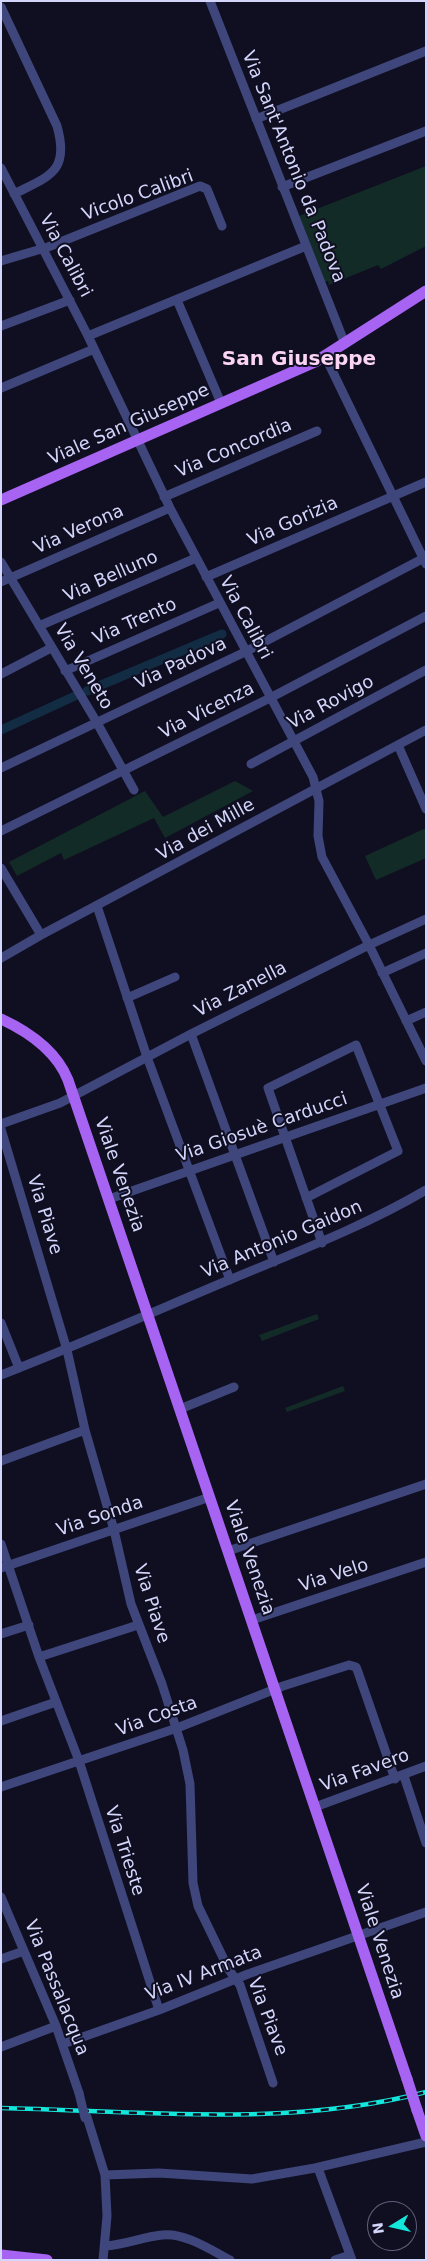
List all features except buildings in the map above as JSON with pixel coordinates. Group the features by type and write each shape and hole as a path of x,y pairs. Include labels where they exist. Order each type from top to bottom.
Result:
{"main road":[{"name":"Viale San Giuseppe","path":"1,500 138,441 326,356 426,291"},
{"name":"Viale Venezia","path":"1,1019 30,1034 52,1054 65,1072 426,2136"},
{"path":"1,2255 47,2260"}],"street":[{"name":"Via Sant'Antonio da Padova","path":"210,1 345,344"},
{"path":"1,7 57,126 60,142 59,162 52,174 8,190"},
{"path":"256,120 426,51"},
{"path":"282,187 426,131"},
{"name":"Via Calibri","path":"1,168 8,190 70,300 164,497 294,741 317,789 320,806 318,842 322,857 426,1061"},
{"name":"Vicolo Calibri","path":"42,248 202,186 206,189 222,226"},
{"path":"88,336 306,246"},
{"path":"1,261 42,248"},
{"path":"1,326 70,300"},
{"path":"177,300 221,403"},
{"path":"1,388 94,348"},
{"path":"326,356 425,560"},
{"name":"Via Concordia","path":"164,497 317,431"},
{"name":"Via Gorizia","path":"206,577 426,482"},
{"name":"Via Verona","path":"6,580 170,508"},
{"name":"Via Belluno","path":"39,626 196,558"},
{"name":"Via Padova","path":"1,768 96,721 245,652 425,560"},
{"name":"Via Veneto","path":"1,562 6,580 39,626 96,721 134,790"},
{"name":"Via Trento","path":"65,671 219,603"},
{"name":"Via Vicenza","path":"1,831 124,772 426,616"},
{"path":"1,674 51,648"},
{"name":"Via Rovigo","path":"251,764 426,670"},
{"name":"Via dei Mille","path":"1,958 426,730"},
{"path":"398,745 426,809"},
{"path":"1,868 41,935"},
{"path":"97,906 147,1057 230,1280"},
{"name":"Via Zanella","path":"74,1096 191,1034 368,945 426,919"},
{"path":"382,973 426,953"},
{"path":"127,998 175,976"},
{"path":"406,1021 426,1012"},
{"path":"191,1034 274,1262"},
{"path":"306,1198 398,1151 356,1045 268,1088 285,1138 306,1198 322,1243"},
{"name":"Via Giosuè Carducci","path":"109,1199 426,1088"},
{"path":"1,1124 60,1104 74,1096"},
{"name":"Via Piave","path":"1,1129 67,1350 85,1430 114,1530 124,1578 138,1625 177,1728 190,1784 193,1883 198,1906 220,1954 236,1978 249,2008 273,2083"},
{"name":"Via Antonio Gaidon","path":"1,1374 67,1350 322,1243 369,1221 426,1190"},
{"path":"1,1323 19,1368"},
{"path":"180,1409 234,1387"},
{"path":"1,1461 85,1430"},
{"path":"228,1551 426,1484"},
{"name":"Via Sonda","path":"5,1567 210,1497"},
{"name":"Via Trieste","path":"1,1544 5,1567 29,1625 78,1761 159,2010"},
{"name":"Via Velo","path":"252,1620 426,1562"},
{"path":"1,1634 29,1625"},
{"path":"39,1656 138,1625"},
{"name":"Via Costa","path":"1,1788 177,1728 276,1690 349,1665 356,1667 399,1777"},
{"path":"1,1721 56,1702"},
{"name":"Via Favero","path":"315,1806 426,1766"},
{"path":"399,1777 426,1844"},
{"name":"Via Passalacqua","path":"1,1897 63,2044 105,2175 107,2194 103,2260"},
{"name":"Via IV Armata","path":"63,2044 159,2010 236,1978 426,1912"},
{"path":"1,1959 24,1951"},
{"path":"1,2047 56,2026"},
{"path":"105,2175 159,2173 252,2179 318,2168 426,2142"},
{"path":"318,2168 351,2257 335,2260"},
{"path":"105,2246 122,2245 163,2235 175,2236 187,2239 230,2260"}],"green space":[{"path":"426,166 426,246 381,269 378,265 329,285 328,281 325,282 299,216"},
{"path":"235,781 253,791 165,838 154,818 64,860 61,853 17,876 9,862 145,791 163,817"},
{"path":"426,828 426,858 376,880 365,856"},
{"path":"317,1314 319,1319 262,1341 259,1335"},
{"path":"343,1386 345,1391 287,1412 285,1408"}],"waterway":[{"path":"87,691 222,634"},
{"path":"1,730 75,696"}],"railway":[{"path":"1,2108 161,2114 268,2114 374,2103 426,2092"}],"district":[{"name":"San Giuseppe","path":"299,360"}]}
